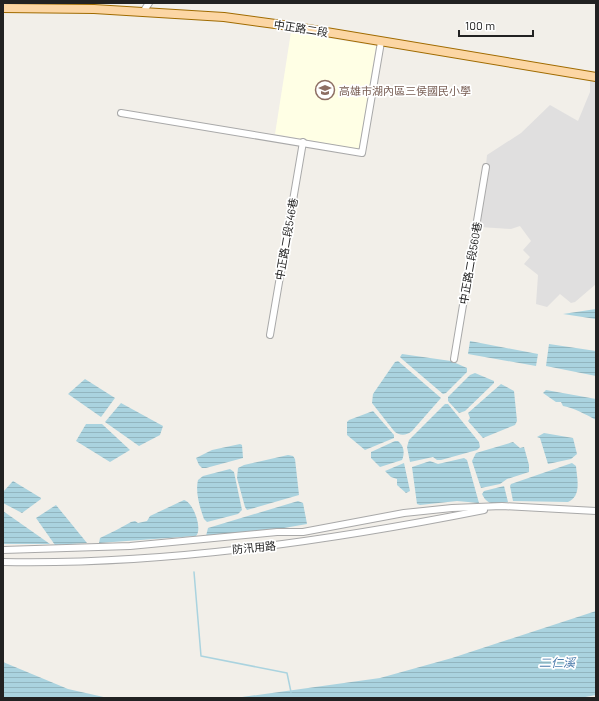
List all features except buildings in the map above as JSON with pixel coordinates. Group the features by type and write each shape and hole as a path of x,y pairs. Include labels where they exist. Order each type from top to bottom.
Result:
{"main road":[{"name":"中正路二段","path":"3,8 94,6 143,12 224,17 290,26 596,77"}],"street":[{"path":"143,12 149,3"},
{"path":"120,113 303,142 362,153 381,42"},
{"name":"中正路二段546巷","path":"270,336 303,142"},
{"name":"中正路二段560巷","path":"454,359 486,167"},
{"path":"3,550 130,546 277,532 303,532 404,513 452,508 502,506 596,511"},
{"name":"防汛用路","path":"3,562 171,556 290,544 502,506"}],"shaded area":[{"name":"高雄市湖內區三侯國民小學","path":"291,32 376,46 359,149 275,134"},
{"path":"590,81 596,82 596,284 575,302 571,303 560,294 547,307 536,304 538,275 524,264 530,257 523,250 531,241 520,226 511,229 480,227 487,155 521,133 550,105 578,121 590,92"}],"water":[{"path":"596,309 596,319 563,314"},
{"path":"470,341 538,354 536,366 468,354"},
{"path":"549,344 596,351 596,376 546,366"},
{"path":"402,354 451,361 467,368 467,372 446,393 443,394 402,359 400,357"},
{"path":"398,361 441,398 412,431 403,435 394,431 372,403 373,394 395,362"},
{"path":"475,373 494,381 494,383 465,411 459,413 448,401 448,397 470,375"},
{"path":"85,379 115,398 101,417 68,394"},
{"path":"501,384 514,391 517,421 515,425 483,438 468,421 470,418 468,413"},
{"path":"546,390 596,399 596,420 563,406 561,402 556,402 543,393"},
{"path":"121,403 163,426 160,435 139,446 105,422"},
{"path":"445,404 448,404 479,442 480,447 477,450 441,460 437,460 433,457 410,462 407,447 409,440"},
{"path":"373,411 394,435 394,438 365,450 347,435 347,422"},
{"path":"86,424 102,424 130,450 110,462 76,441"},
{"path":"544,433 573,438 577,454 571,459 548,464 540,438 537,437"},
{"path":"398,441 403,447 404,452 402,460 380,467 371,458 371,452"},
{"path":"513,442 520,448 524,447 529,465 529,472 507,479 500,484 481,488 472,461 476,453"},
{"path":"240,444 242,445 243,458 202,468 196,458 212,450"},
{"path":"288,455 293,456 295,459 299,495 247,510 237,478 238,468 244,465"},
{"path":"464,458 467,460 479,503 457,501 420,505 417,504 412,467 430,461 438,464"},
{"path":"404,463 410,491 406,493 397,485 397,479 391,477 385,471"},
{"path":"572,463 576,466 578,487 575,496 568,502 513,501 510,486 511,484"},
{"path":"230,469 234,472 242,510 238,514 207,522 204,519 198,500 198,480 203,476"},
{"path":"13,481 41,499 22,513 3,503 3,492"},
{"path":"504,486 508,502 490,503 482,494 484,491"},
{"path":"184,500 191,505 198,522 198,533 196,536 99,543 100,538 119,528 135,521 138,523 147,521 150,516"},
{"path":"298,501 303,503 307,524 261,532 206,536 208,528"},
{"path":"56,505 87,543 55,545 36,518"},
{"path":"3,511 50,544 3,544"},
{"name":"二仁溪","path":"596,611 596,695 580,698 235,698 380,678 452,658"},
{"path":"3,662 68,689 108,698 3,698"}],"waterway":[{"path":"194,572 201,656 287,673 291,692"}],"place":[{"name":"高雄市湖內區三侯國民小學","path":"325,90"}]}
